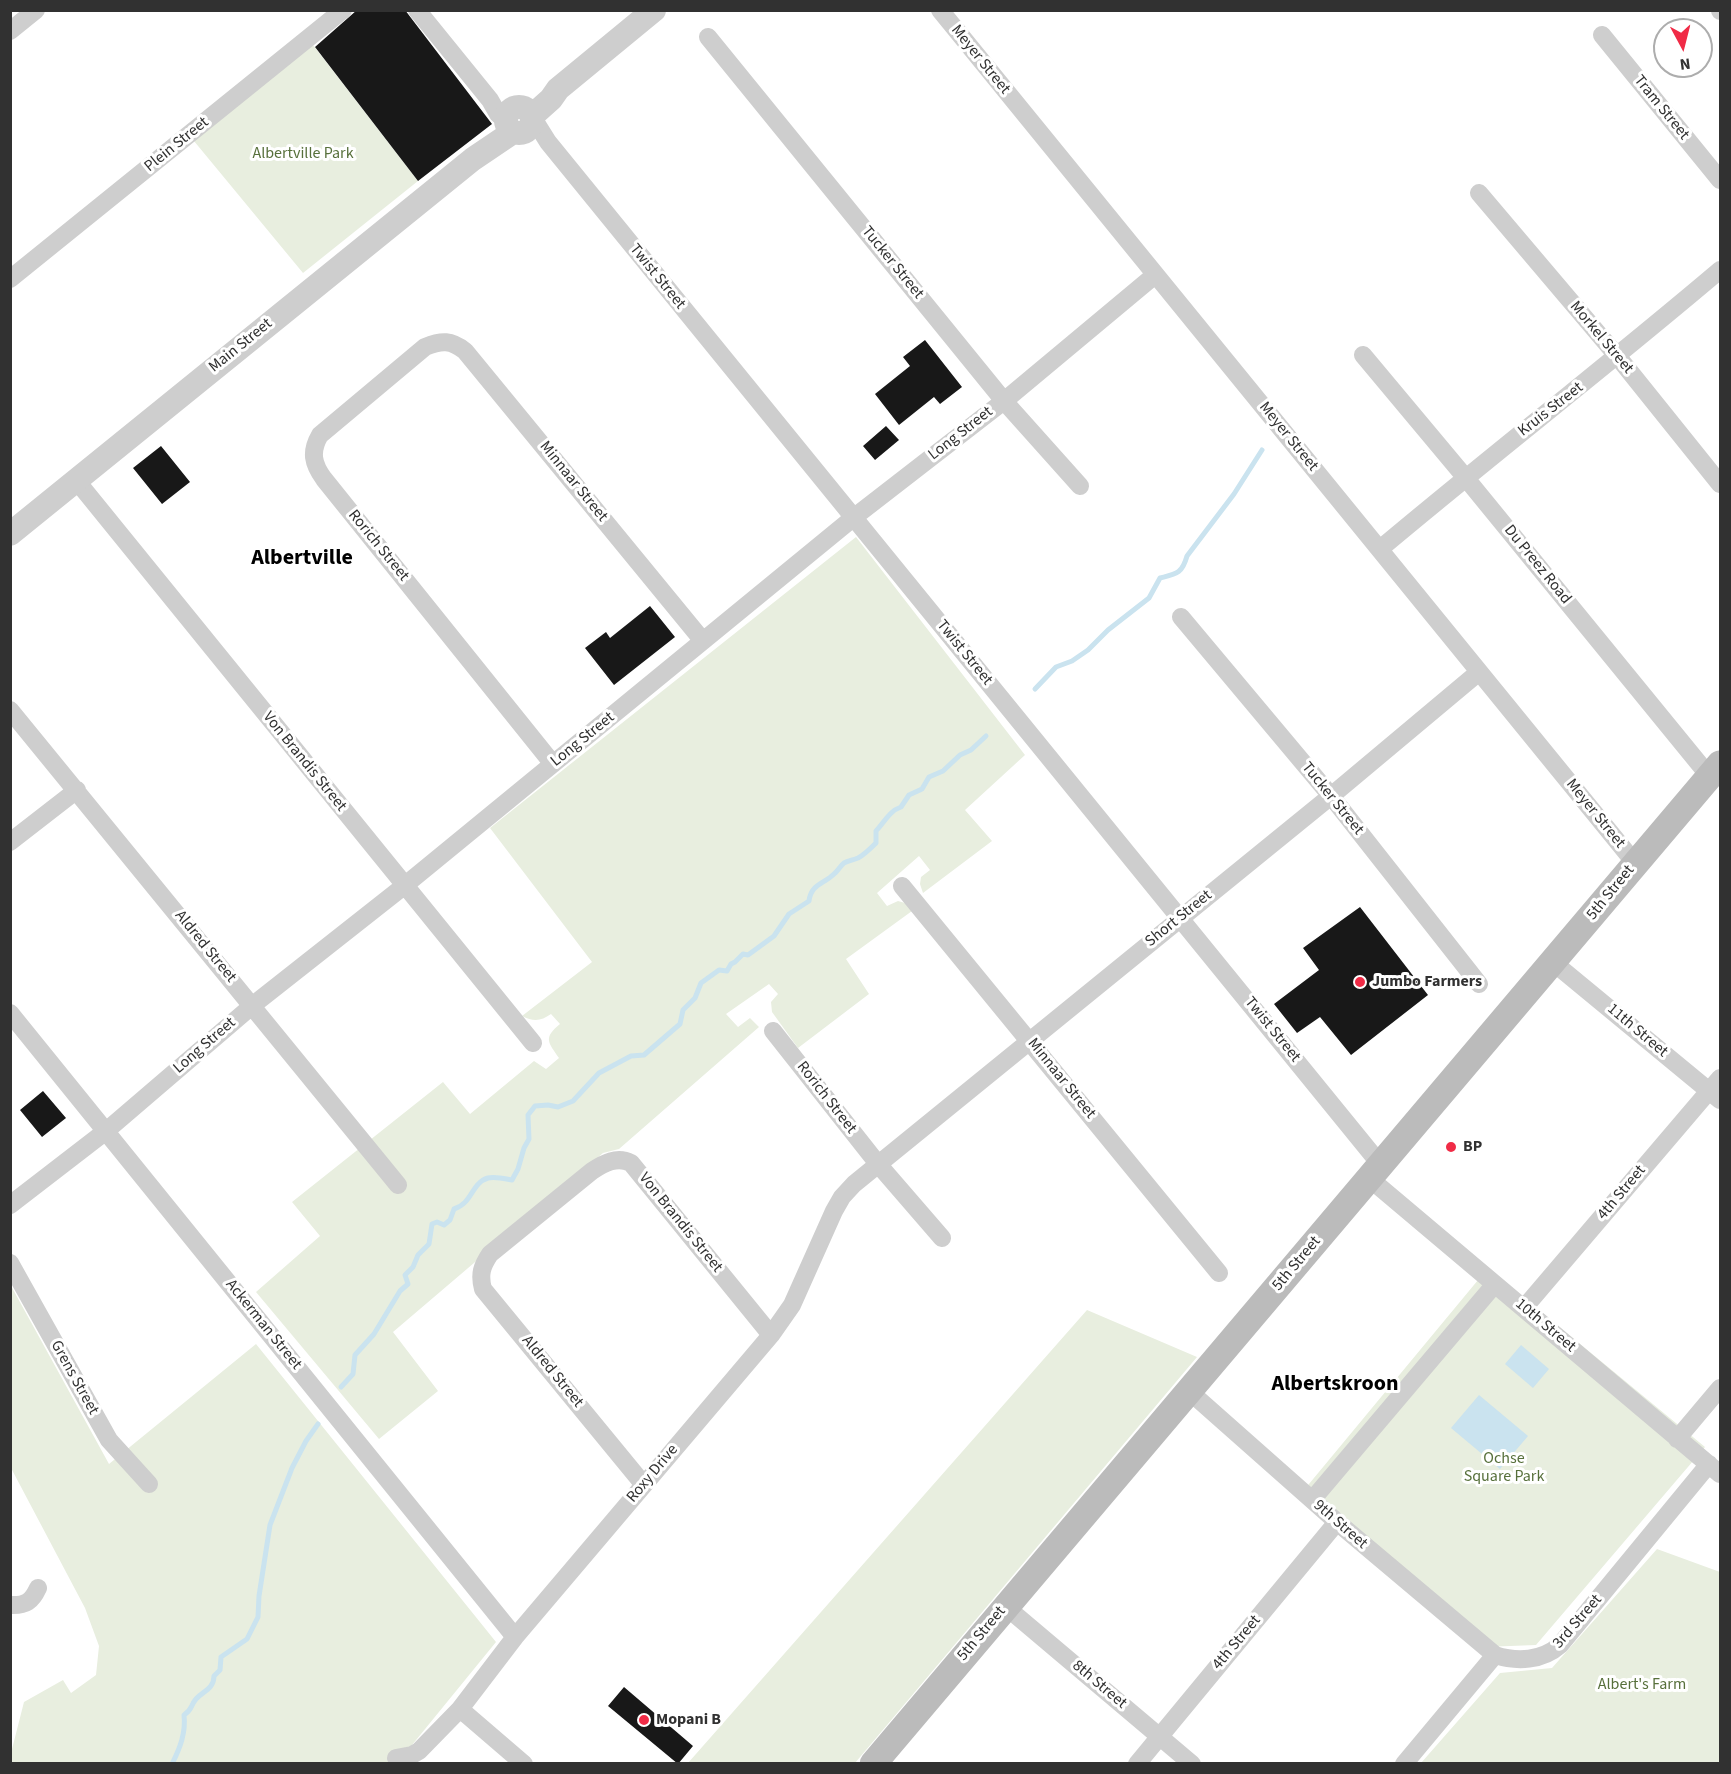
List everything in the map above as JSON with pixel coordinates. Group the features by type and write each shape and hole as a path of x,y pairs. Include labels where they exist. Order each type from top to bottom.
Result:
{"main road":[{"name":"5th Street","path":"873,1764 1554,963 1635,863 1715,770"}],"street":[{"path":"10,31 36,10"},
{"name":"Plein Street","path":"10,279 343,10"},
{"name":"Twist Street","path":"417,10 515,118 549,142 1181,918 1375,1171"},
{"name":"Main Street","path":"10,534 472,159 515,118 558,89 654,10"},
{"name":"Meyer Street","path":"940,10 1635,863"},
{"name":"Tram Street","path":"1602,35 1720,180"},
{"name":"Tucker Street","path":"708,37 1004,401 1080,486"},
{"name":"Morkel Street","path":"1479,193 1618,357 1720,484"},
{"name":"Kruis Street","path":"1380,549 1466,477 1618,357 1720,270"},
{"name":"Long Street","path":"10,1205 106,1131 253,1005 405,886 853,518 1004,401 1155,274"},
{"name":"Minnaar Street","path":"433,343 443,340 454,342 465,351 703,641"},
{"name":"Rorich Street","path":"433,343 425,347 320,435 315,444 313,459 324,479 553,764"},
{"name":"Du Preez Road","path":"1363,355 1715,770"},
{"name":"Von Brandis Street","path":"76,480 533,1043"},
{"name":"Tucker Street","path":"1180,617 1331,796 1479,984"},
{"name":"Short Street","path":"878,1164 1331,796 1479,672"},
{"name":"Aldred Street","path":"10,710 398,1185"},
{"path":"10,842 77,790"},
{"name":"Minnaar Street","path":"902,886 1219,1273"},
{"name":"11th Street","path":"1554,963 1717,1090"},
{"name":"Ackerman Street","path":"10,1013 515,1637"},
{"name":"Rorich Street","path":"773,1031 878,1164 942,1238"},
{"name":"4th Street","path":"1524,1308 1717,1090"},
{"name":"Von Brandis Street","path":"490,1254 592,1171 603,1164 626,1160 631,1163 771,1335"},
{"name":"Roxy Drive","path":"396,1758 419,1751 460,1709 515,1637 771,1335 792,1305 842,1197 878,1164"},
{"name":"10th Street","path":"1375,1171 1495,1284 1715,1469"},
{"name":"Aldred Street","path":"490,1254 482,1267 480,1279 483,1289 644,1485"},
{"name":"Grens Street","path":"10,1263 109,1440 149,1484"},
{"path":"1312,1500 1495,1284"},
{"path":"1677,1438 1720,1388"},
{"name":"9th Street","path":"1189,1391 1336,1522 1495,1654"},
{"name":"3rd Street","path":"1495,1654 1508,1659 1539,1658 1553,1652 1715,1469"},
{"name":"4th Street","path":"1137,1764 1336,1522"},
{"path":"10,1605 27,1603 38,1588"},
{"name":"8th Street","path":"1005,1606 1192,1764"},
{"path":"1404,1764 1495,1654"},
{"path":"460,1709 524,1764"}],"green space":[{"name":"Albertville Park","path":"310,41 418,181 303,273 189,135"},
{"path":"856,537 1025,755 965,810 992,841 923,893 920,884 921,877 930,870 919,856 877,893 887,906 898,901 905,903 912,911 846,959 869,994 798,1048 772,1012 771,1002 778,994 769,984 726,1014 738,1027 750,1018 759,1027 619,1149 603,1153 393,1332 438,1391 379,1439 256,1292 320,1236 292,1202 443,1082 470,1114 534,1061 546,1069 559,1058 550,1044 549,1037 560,1024 551,1014 537,1020 522,1016 592,962 490,828"},
{"name":"Ochse Square Park","path":"1488,1268 1705,1447 1536,1645 1484,1647 1304,1490"},
{"path":"10,1284 109,1464 256,1344 496,1642 412,1745 394,1763 11,1763 11,1753 24,1702 63,1680 71,1693 96,1675 99,1646 85,1608 11,1468"},
{"path":"1087,1310 1197,1357 855,1763 688,1763"},
{"name":"Albert's Farm","path":"1657,1549 1720,1572 1720,1763 1421,1763 1500,1673 1552,1668"}],"water":[{"path":"1521,1345 1549,1369 1533,1388 1505,1364"},
{"path":"1479,1395 1528,1436 1500,1469 1451,1428"}],"building":[{"path":"357,10 405,10 492,124 418,181 315,47"},
{"path":"925,340 962,387 940,404 934,397 899,425 875,394 910,366 903,357"},
{"path":"886,426 899,440 875,460 863,446"},
{"path":"161,446 190,482 162,504 133,468"},
{"path":"650,606 675,637 614,685 585,648 606,632 610,638"},
{"name":"Jumbo Farmers","path":"1360,907 1428,995 1351,1055 1320,1017 1297,1033 1274,1004 1319,970 1303,948"},
{"path":"43,1091 66,1118 42,1137 20,1110"},
{"name":"Mopani B","path":"624,1687 693,1746 678,1764 608,1706"}],"waterway":[{"path":"1035,689 1056,667 1072,661 1088,650 1108,630 1149,598 1160,578 1180,570 1187,556 1234,494 1262,450"},
{"path":"341,1387 353,1374 355,1355 374,1334 400,1291 408,1284 405,1275 413,1267 418,1255 429,1244 432,1224 437,1222 444,1225 450,1220 454,1209 465,1202 482,1181 494,1177 512,1180 529,1139 528,1115 535,1106 558,1107 573,1101 599,1073 631,1056 644,1055 680,1024 683,1010 695,998 701,983 719,970 727,971 731,964 743,954 748,955 774,936 789,914 809,901 815,888 844,863 860,857 876,843 876,831 890,814 901,807 909,795 922,789 929,777 943,771 986,736"},
{"path":"172,1764 182,1740 184,1715 196,1699 212,1684 214,1676 220,1670 221,1657 247,1639 258,1617 270,1525 292,1468 318,1424"}],"place":[{"name":"Jumbo Farmers","path":"1360,982"},
{"name":"BP","path":"1451,1147"},
{"name":"Mopani B","path":"644,1720"}],"district":[{"name":"Albertville","path":"302,559"},
{"name":"Albertskroon","path":"1335,1385"}]}
